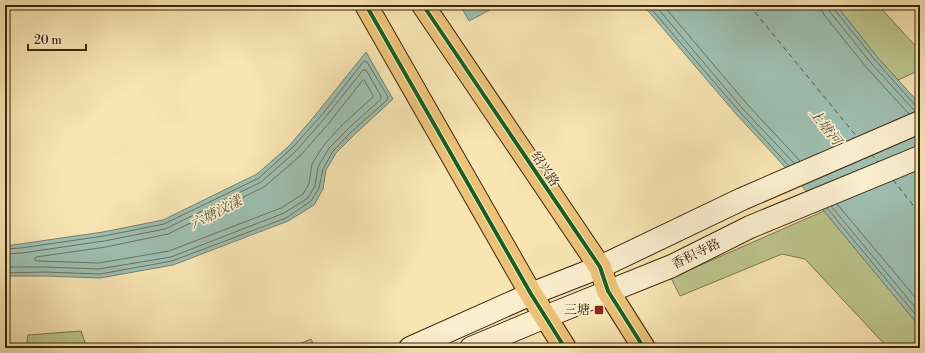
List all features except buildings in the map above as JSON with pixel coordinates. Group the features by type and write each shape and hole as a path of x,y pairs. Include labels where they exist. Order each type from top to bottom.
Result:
{"main road":[{"path":"366,5 531,294 565,348"},
{"name":"绍兴路","path":"423,5 600,267 608,291 644,348"},
{"path":"410,348 531,294 600,267 742,199 920,122"},
{"name":"香积寺路","path":"471,348 545,316 672,266 750,227 920,157"}],"green space":[{"path":"836,5 878,5 920,51 920,70 898,80 878,58"},
{"path":"824,211 920,327 920,348 888,348 805,259 782,254 680,296 671,278"},
{"path":"81,331 87,348 26,348 28,335"},
{"path":"311,339 315,348 290,348"}],"water":[{"path":"460,5 499,5 469,21"},
{"name":"上塘河","path":"643,5 836,5 878,58 920,104 920,327 824,211 736,114"},
{"name":"六塘汶漾","path":"366,52 393,99 336,153 326,170 323,189 314,205 288,221 173,265 100,278 5,276 5,246 103,232 163,220 257,174 289,146"}],"ferry route":[{"path":"749,5 858,138"},
{"path":"871,154 878,162"},
{"path":"893,180 920,214"}],"cycle path":[{"path":"366,5 531,294 565,348"},
{"path":"423,5 600,267 608,291 644,348"}],"place":[{"name":"三塘","path":"599,310"}]}
